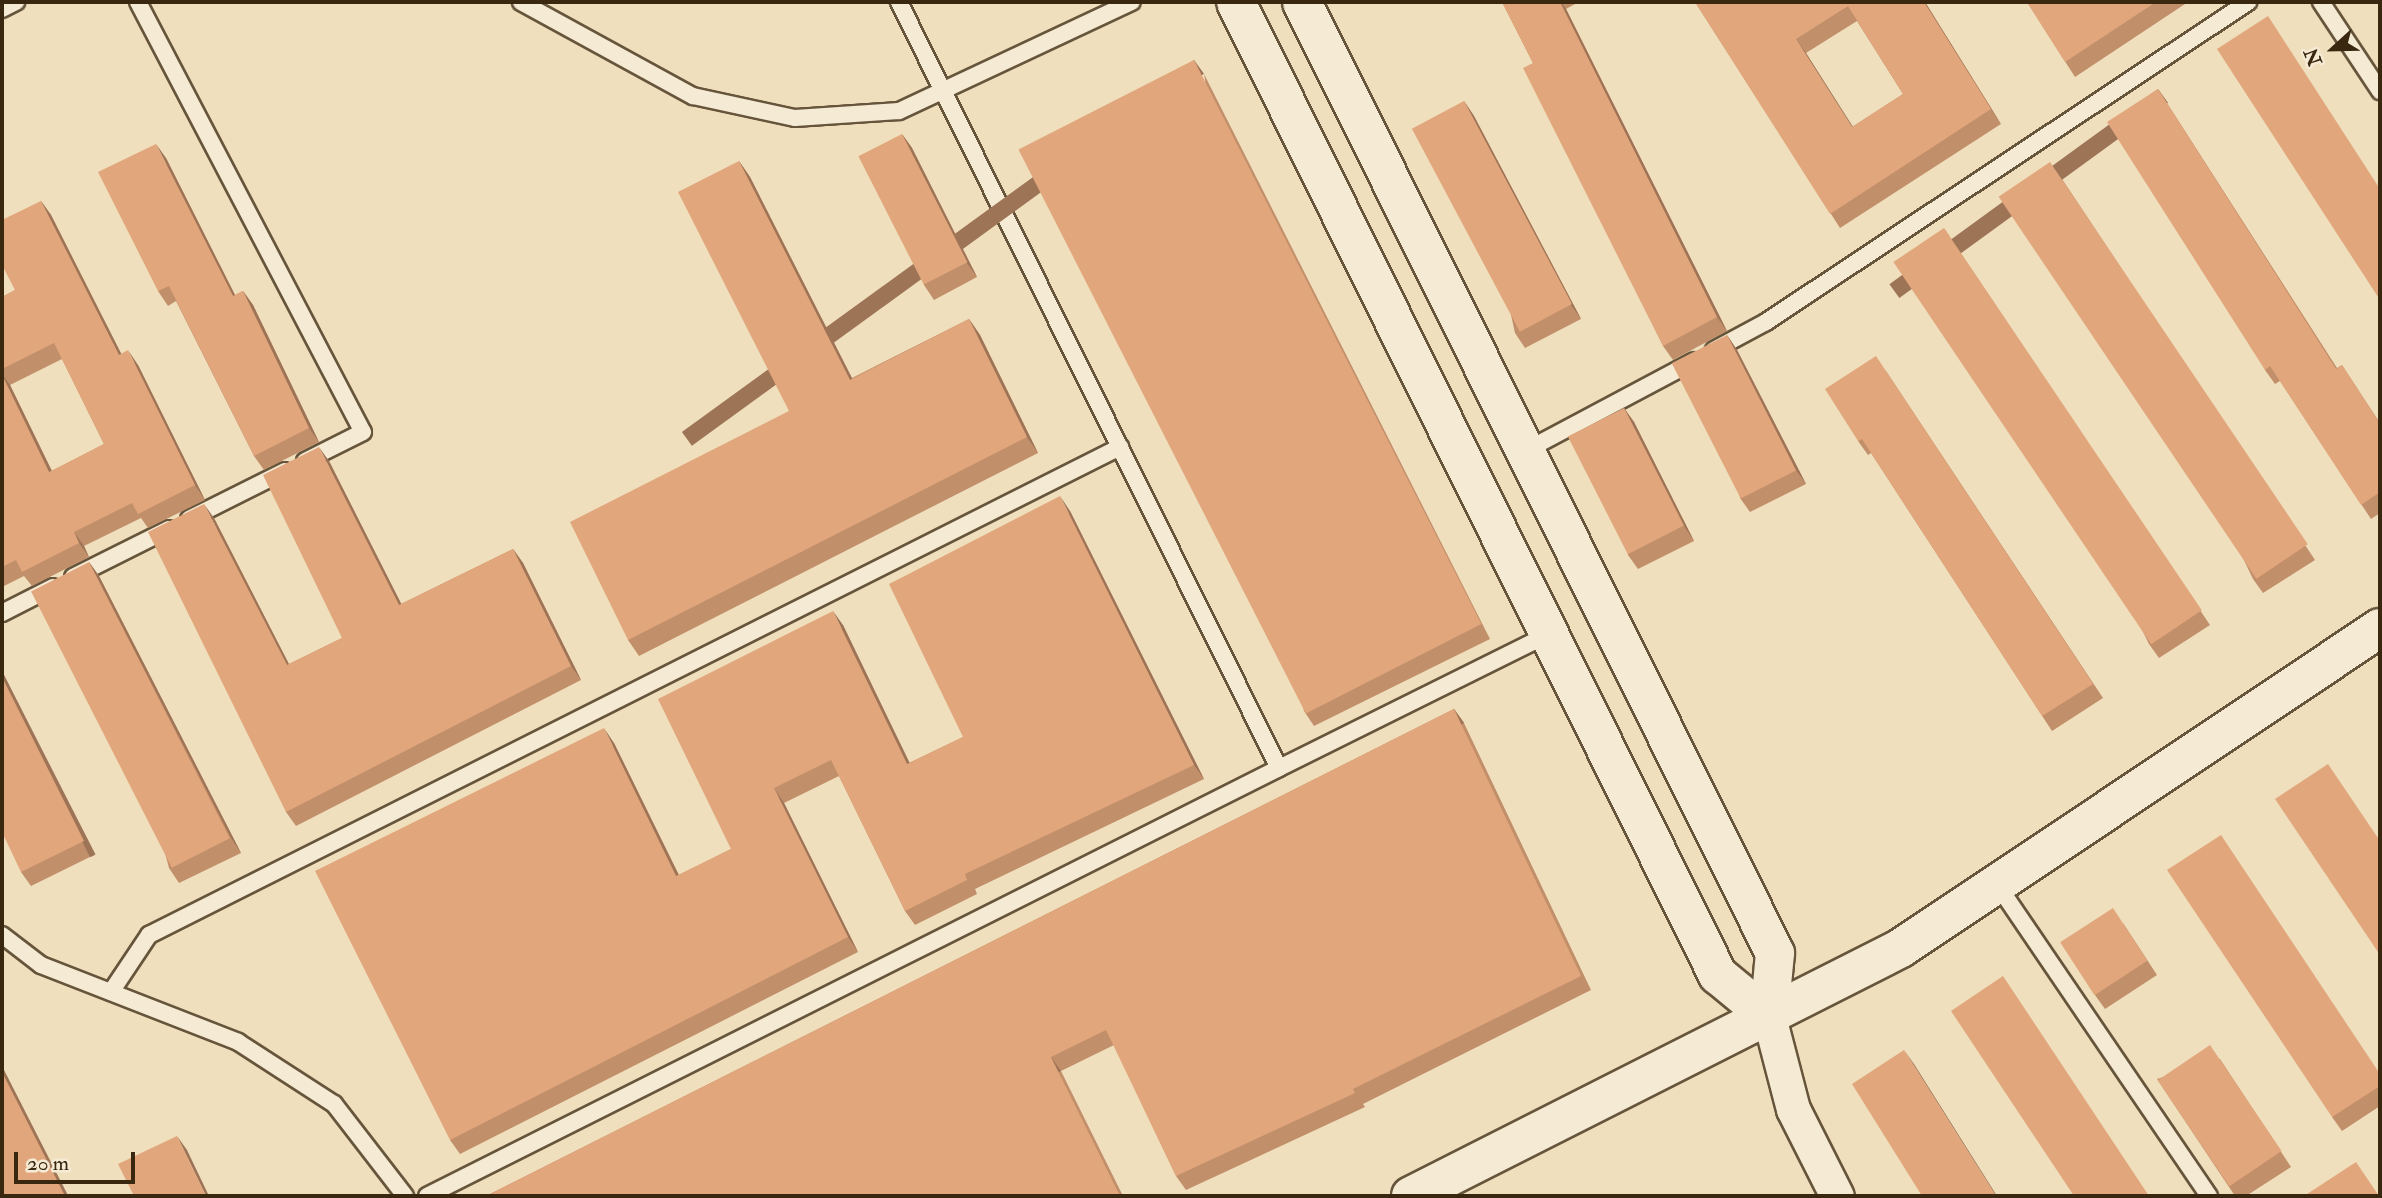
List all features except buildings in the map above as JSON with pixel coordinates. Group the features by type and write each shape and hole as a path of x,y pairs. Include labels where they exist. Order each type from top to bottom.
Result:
{"street":[{"path":"1236,2 1718,975 1769,1017"},
{"path":"1302,2 1775,953 1769,1017 1793,1109 1837,1196"},
{"path":"1411,1196 1901,948 2380,628"}],"lane":[{"path":"2,9 16,2"},
{"path":"2,613 363,432 138,2"},
{"path":"521,2 693,96 795,118 900,111 1132,2"},
{"path":"899,2 1279,768"},
{"path":"1525,451 1766,322 2248,2"},
{"path":"2321,2 2380,91"},
{"path":"111,992 149,936 1121,447"},
{"path":"427,1196 1549,634"},
{"path":"1997,884 2209,1196"},
{"path":"2,935 41,965 238,1042 334,1104 405,1196"}]}
